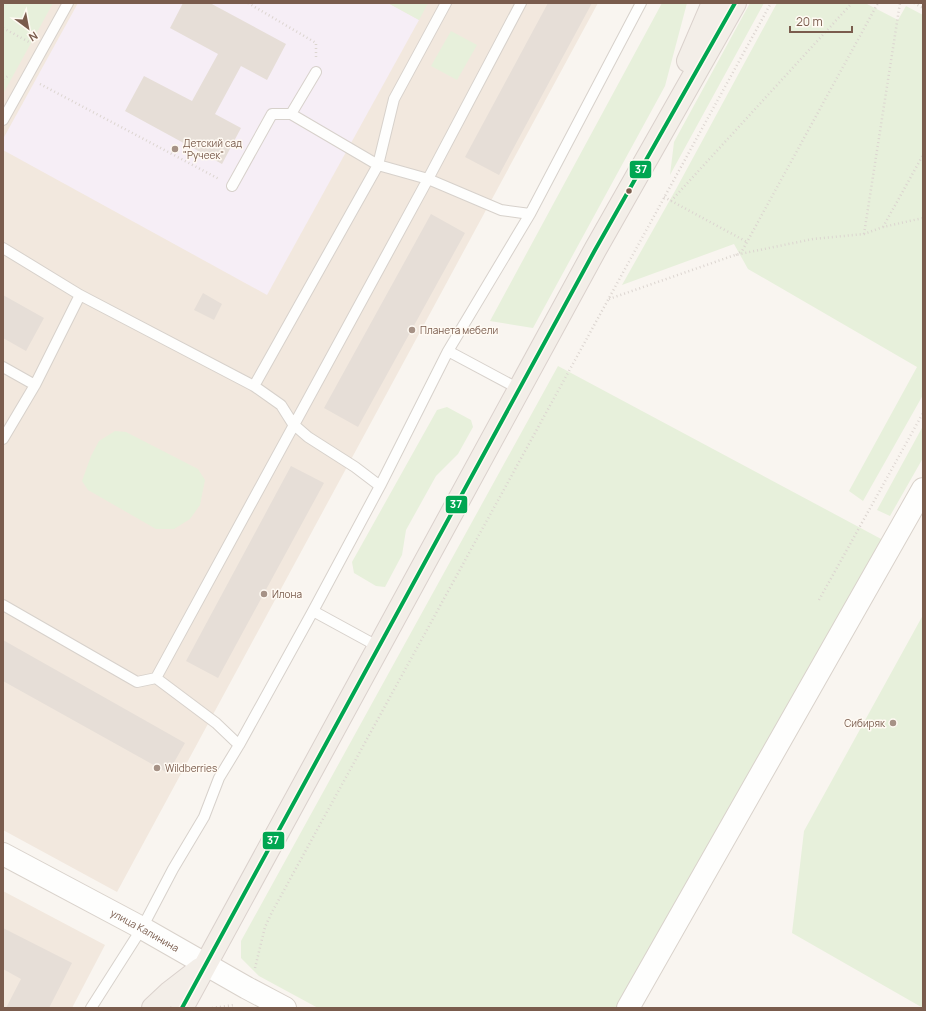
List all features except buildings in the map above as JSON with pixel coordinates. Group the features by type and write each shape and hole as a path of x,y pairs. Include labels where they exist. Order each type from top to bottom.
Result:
{"main road":[{"path":"646,158 713,3"},
{"path":"182,1008 646,158 735,3"},
{"path":"628,1008 923,489"},
{"name":"улица Калинина","path":"3,854 142,928 246,988 285,1008"},
{"path":"153,1008 169,992 206,964"}],"lane":[{"path":"3,120 68,3"},
{"path":"254,386 378,165 394,99 446,3"},
{"path":"156,678 428,179 521,3"},
{"path":"91,1008 142,928 173,869 204,817 219,778 239,745 313,611 380,486 448,351 530,214 641,3"},
{"path":"291,114 316,72"},
{"path":"232,186 272,114 291,114 378,165 428,179 500,210 530,214"},
{"path":"3,248 80,295 254,386 281,405 294,424 308,437 355,467 380,486"},
{"path":"3,439 34,385 80,295"},
{"path":"448,351 519,389"},
{"path":"3,367 34,385"},
{"path":"3,605 136,682 156,678 216,723 239,745"},
{"path":"313,611 379,647"}],"path":[{"path":"248,3 316,43 316,72"},
{"path":"254,975 265,927 272,912 771,3"},
{"path":"671,201 852,3"},
{"path":"735,255 742,251 878,3"},
{"path":"864,234 900,3"},
{"path":"914,3 923,8"},
{"path":"3,28 43,49"},
{"path":"27,76 232,186"},
{"path":"883,227 923,155"},
{"path":"664,197 747,242"},
{"path":"609,299 735,255 813,239 864,234 883,227 923,218"},
{"path":"819,600 923,413"},
{"path":"212,1008 237,1005"}],"shaded area":[{"path":"3,3 598,3 117,892 3,830"},
{"name":"Детский сад \"Ручеек\"","path":"78,3 388,3 419,20 267,295 3,150 3,139"},
{"path":"3,891 105,945 72,1008 3,1008"}],"green space":[{"path":"3,3 53,3 3,94"},
{"path":"388,3 428,3 419,20"},
{"path":"662,3 687,3 665,86 533,328 490,321"},
{"path":"750,3 764,3 670,175 674,142"},
{"path":"777,3 865,3 898,20 906,6 923,15 923,395 863,501 849,491 917,367 748,269 734,244 622,285"},
{"path":"451,31 477,45 457,80 431,66"},
{"path":"558,366 883,540 616,1008 318,1008 259,976 241,958 241,941"},
{"path":"447,407 471,420 473,427 458,454 436,476 406,530 402,555 385,587 376,586 354,573 352,562 437,410"},
{"path":"923,426 923,458 890,516 877,510"},
{"path":"115,431 126,432 198,469 205,480 200,505 190,519 174,529 156,529 88,490 82,481 91,456 99,441"},
{"name":"Сибиряк","path":"923,615 923,1008 792,933 804,831"}],"transit line":[{"name":"37","path":"182,1008 595,250 735,3"}],"place":[{"name":"Детский сад \"Ручеек\"","path":"175,149"},
{"name":"Планета мебели","path":"412,330"},
{"name":"Илона","path":"264,594"},
{"name":"Сибиряк","path":"893,723"},
{"name":"Wildberries","path":"157,768"}]}
